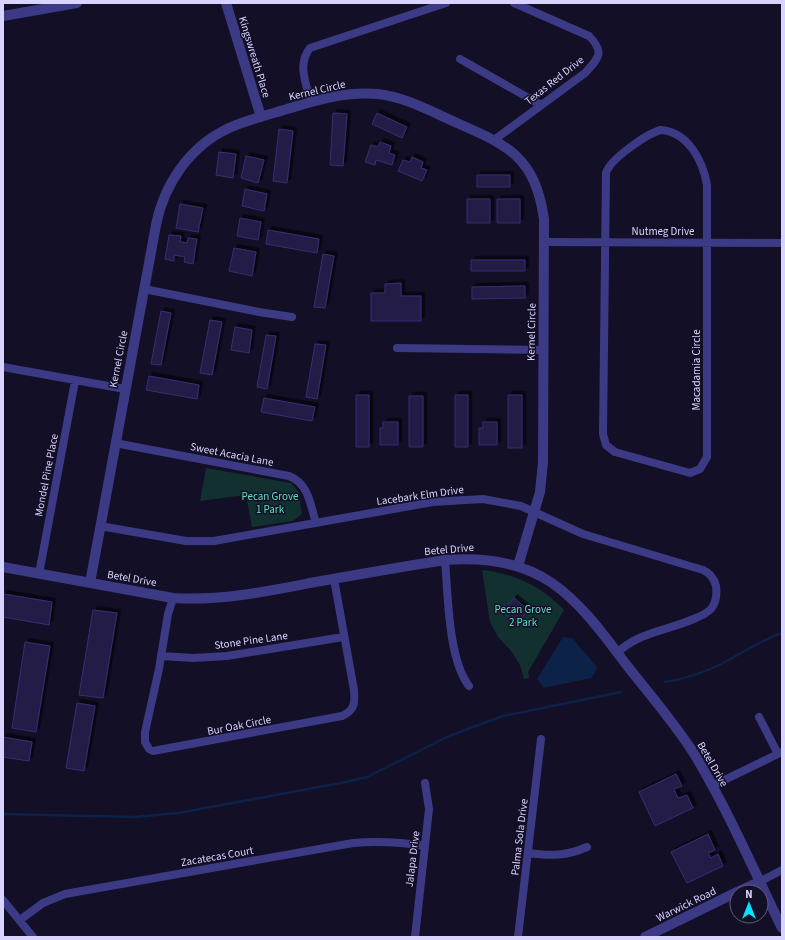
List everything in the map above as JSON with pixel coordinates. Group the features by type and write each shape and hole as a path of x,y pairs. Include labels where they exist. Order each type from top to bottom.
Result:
{"street":[{"path":"3,16 77,3"},
{"name":"Kingswreath Place","path":"226,3 261,117"},
{"path":"311,102 302,64 305,54 310,48 446,3"},
{"name":"Texas Red Drive","path":"494,140 585,73 597,60 599,51 597,44 589,36 514,3"},
{"path":"460,59 541,105"},
{"name":"Kernel Circle","path":"90,583 159,210 164,195 180,168 210,139 231,127 311,102 344,94 380,94 412,103 494,140 514,154 531,174 542,202 545,242 543,462 536,512 518,566"},
{"name":"Macadamia Circle","path":"661,130 673,132 681,137 695,152 702,164 707,185 707,457 700,469 690,473 615,452 609,448 604,440 606,242 607,168 613,161 653,132 661,130"},
{"name":"Nutmeg Drive","path":"545,242 782,243"},
{"path":"144,289 259,312 292,317"},
{"path":"397,348 543,350"},
{"path":"3,367 125,389"},
{"name":"Mondel Pine Place","path":"39,574 76,381"},
{"name":"Sweet Acacia Lane","path":"115,443 289,476 303,485 316,523"},
{"name":"Lacebark Elm Drive","path":"100,526 186,541 214,541 433,502 460,499 483,499 512,503 536,512 583,534 703,570 712,576 715,581 717,598 712,608 706,613 689,621 634,640 617,653"},
{"name":"Betel Drive","path":"3,567 173,598 223,598 445,560 479,559 518,566 552,583 569,597 617,653 687,742 712,786 782,928"},
{"path":"445,560 454,652 462,677 469,686"},
{"name":"Bur Oak Circle","path":"173,598 168,614 145,732 145,742 149,749 153,751 342,716 351,712 355,704 354,690 343,637 334,579"},
{"name":"Stone Pine Lane","path":"161,656 193,658 227,656 343,637"},
{"path":"712,786 780,753 758,717"},
{"name":"Palma Sola Drive","path":"518,937 542,739"},
{"name":"Jalapa Drive","path":"415,937 430,809 425,783"},
{"name":"Zacatecas Court","path":"20,920 43,903 65,894 353,843 377,841 406,842 425,846"},
{"path":"528,853 559,856 571,854 587,847"},
{"name":"Warwick Road","path":"755,884 782,870"},
{"name":"Warwick Road","path":"645,937 729,896"},
{"path":"3,900 33,937"}],"green space":[{"name":"Pecan Grove 1 Park","path":"206,468 291,483 298,491 302,514 293,521 252,527 246,495 200,501"},
{"name":"Pecan Grove 2 Park","path":"482,570 506,575 527,582 547,594 564,610 528,672 529,678 524,679 520,665 511,651 498,637 490,622"}],"water":[{"path":"563,637 572,638 597,667 596,671 591,678 544,688 537,679"}],"building":[{"path":"333,113 347,114 343,166 330,165"},
{"path":"377,113 407,127 402,138 372,124"},
{"path":"279,129 293,131 287,183 273,181"},
{"path":"380,142 391,146 389,153 395,155 392,165 376,160 375,165 365,162 371,145 378,147"},
{"path":"219,152 236,154 233,178 216,175"},
{"path":"246,156 264,160 258,183 241,178"},
{"path":"412,157 423,162 421,168 427,170 422,181 398,171 403,160 410,162"},
{"path":"477,175 510,175 510,187 477,187"},
{"path":"245,189 267,194 264,211 242,206"},
{"path":"467,199 490,199 490,223 467,223"},
{"path":"497,199 520,199 520,223 497,223"},
{"path":"180,204 203,208 198,232 176,228"},
{"path":"240,218 261,222 258,240 237,236"},
{"path":"268,230 319,239 317,253 266,244"},
{"path":"169,235 181,236 180,242 187,243 188,238 197,239 193,264 184,262 185,257 174,255 174,261 165,259"},
{"path":"234,248 256,252 252,276 229,271"},
{"path":"323,254 334,256 325,308 314,307"},
{"path":"471,260 525,260 525,271 471,271"},
{"path":"401,283 401,296 421,296 421,321 371,321 371,293 385,293 385,284"},
{"path":"525,286 525,298 472,299 472,287"},
{"path":"161,311 171,313 161,365 151,364"},
{"path":"210,320 222,322 212,375 200,373"},
{"path":"235,327 252,330 249,353 231,350"},
{"path":"266,335 276,336 267,389 257,387"},
{"path":"315,344 326,345 317,399 306,397"},
{"path":"149,376 199,385 197,399 146,390"},
{"path":"356,395 369,395 369,447 356,447"},
{"path":"455,395 468,395 468,447 455,447"},
{"path":"508,395 522,395 522,448 508,448"},
{"path":"409,396 423,396 423,447 409,447"},
{"path":"264,398 315,407 312,421 261,412"},
{"path":"383,422 398,422 398,445 380,445 380,428 383,428"},
{"path":"483,422 497,422 497,445 479,445 479,428 483,428"},
{"path":"3,594 52,602 49,625 3,617"},
{"path":"514,598 528,610 517,624 503,612"},
{"path":"93,610 117,613 103,698 79,695"},
{"path":"25,642 50,646 36,732 12,728"},
{"path":"77,703 95,706 84,771 66,768"},
{"path":"3,737 32,742 29,761 3,757"},
{"path":"676,774 682,786 674,789 678,798 687,795 693,808 655,826 639,792"},
{"path":"708,834 715,850 708,853 711,858 718,854 723,866 687,883 671,852"}],"waterway":[{"path":"665,682 708,670 766,639 782,633"},
{"path":"3,814 135,817 178,813 346,782 367,777 449,736 503,716 621,692"}]}
